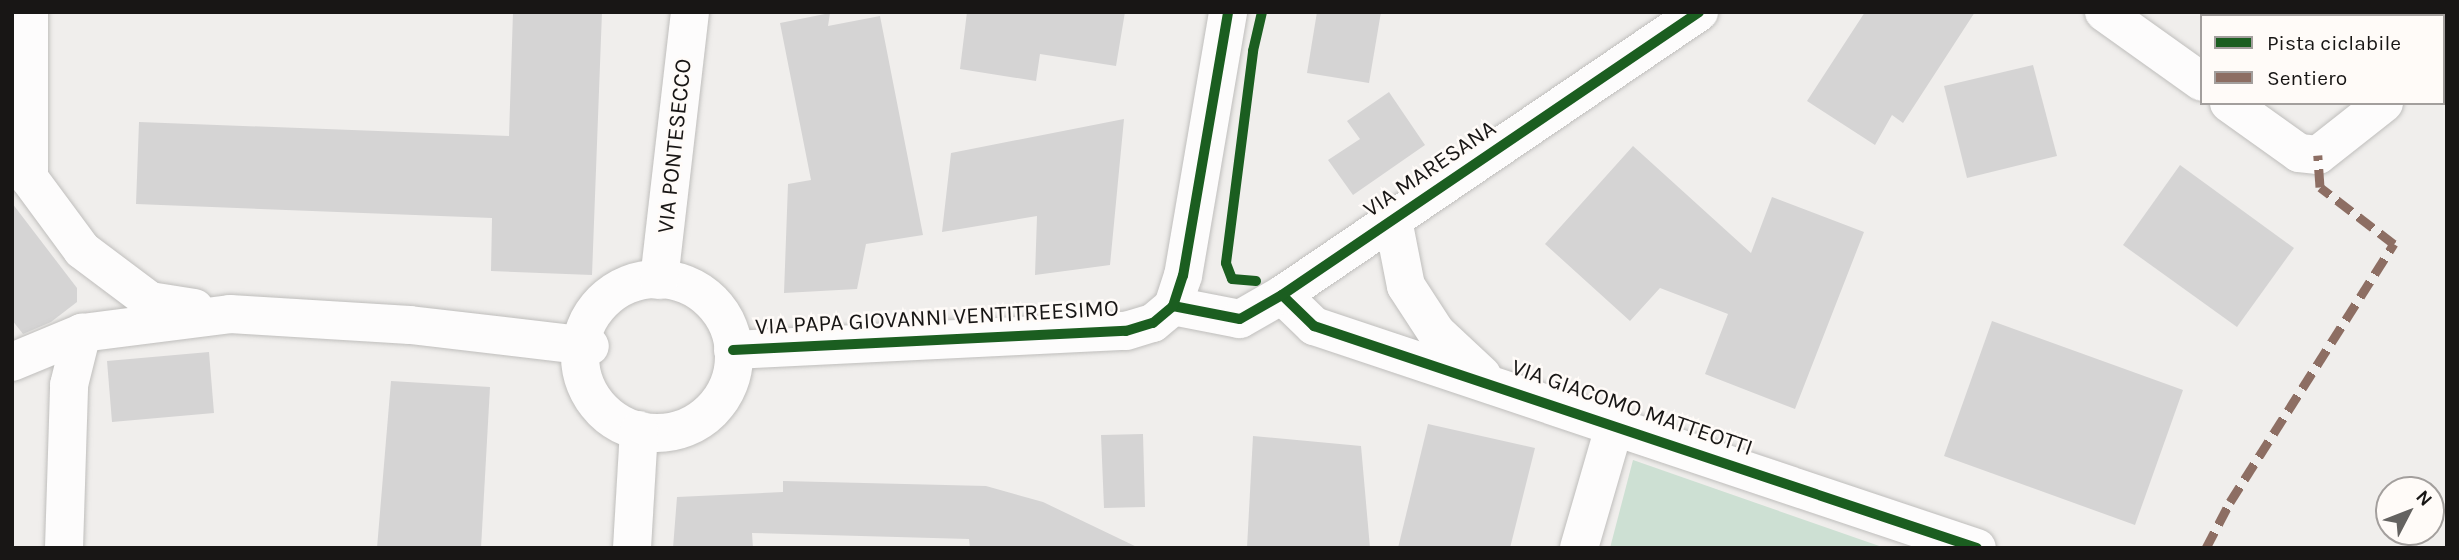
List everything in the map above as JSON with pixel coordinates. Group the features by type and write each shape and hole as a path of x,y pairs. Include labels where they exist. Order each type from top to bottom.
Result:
{"street":[{"path":"29,12 29,178 82,250 150,301 230,314 410,325 586,346"},
{"name":"VIA PONTESECCO","path":"659,280 690,12"},
{"path":"1173,306 1183,276 1228,12"},
{"name":"VIA MARESANA","path":"1173,306 1240,319 1282,295 1699,12"},
{"path":"2104,12 2200,81"},
{"path":"2232,105 2299,153 2318,155 2381,105"},
{"name":"VIA GIACOMO MATTEOTTI","path":"1393,220 1406,286 1436,332 1489,381"},
{"name":"VIA GIACOMO MATTEOTTI","path":"1349,250 1406,286"},
{"path":"659,280 687,286 706,297 721,314 733,350 731,378 708,415 667,433 639,430 604,413 590,395 582,374 586,327 599,306 618,290 659,280"},
{"name":"VIA GIACOMO MATTEOTTI","path":"1282,295 1314,326 1489,381 1977,548"},
{"name":"VIA PAPA GIOVANNI VENTITREESIMO","path":"733,350 1126,331 1153,323 1173,306"},
{"path":"12,362 82,333 230,314"},
{"path":"64,548 69,385 82,333"},
{"name":"VIA GIACOMO MATTEOTTI","path":"1579,548 1615,424"},
{"path":"632,548 639,430"}],"green space":[{"path":"1633,460 1885,548 1610,548"}],"building":[{"path":"513,12 602,12 592,275 491,271 492,218 136,204 139,122 509,136"},
{"path":"967,12 1125,12 1116,66 1040,54 1036,81 960,69"},
{"path":"1317,12 1381,12 1369,83 1307,73"},
{"path":"1865,12 1975,12 1903,123 1892,115 1875,145 1807,101"},
{"path":"830,13 828,26 880,16 923,235 866,244 857,289 784,293 788,184 811,180 780,23"},
{"path":"2033,65 2057,156 1967,178 1944,86"},
{"path":"1389,92 1425,145 1353,195 1328,160 1360,139 1347,121"},
{"path":"1124,119 1110,265 1035,275 1037,216 942,232 951,153"},
{"path":"1633,146 1751,253 1772,197 1864,232 1795,409 1705,374 1728,314 1660,288 1630,321 1545,244"},
{"path":"2180,165 2294,248 2237,327 2123,245"},
{"path":"12,203 77,288 77,302 51,322 23,334 12,320"},
{"path":"1992,321 2183,390 2135,525 1944,456"},
{"path":"209,352 214,413 112,422 107,361"},
{"path":"391,381 490,387 481,548 377,548"},
{"path":"1428,424 1535,448 1510,548 1398,548"},
{"path":"1143,434 1145,507 1104,508 1101,435"},
{"path":"1253,436 1361,446 1370,548 1247,548"},
{"path":"783,481 986,486 1043,502 1139,548 970,548 969,539 752,533 753,548 673,548 677,497 783,492"}],"marked path":[{"path":"2206,548 2230,502 2394,244 2320,187 2318,155"}],"cycle path":[{"path":"733,350 1126,331 1153,323 1173,306 1183,276 1228,12"},
{"path":"1256,281 1232,279 1226,263 1253,51 1262,12"},
{"path":"1173,306 1240,319 1282,295 1699,12"},
{"path":"1282,295 1314,326 1977,548"}]}
